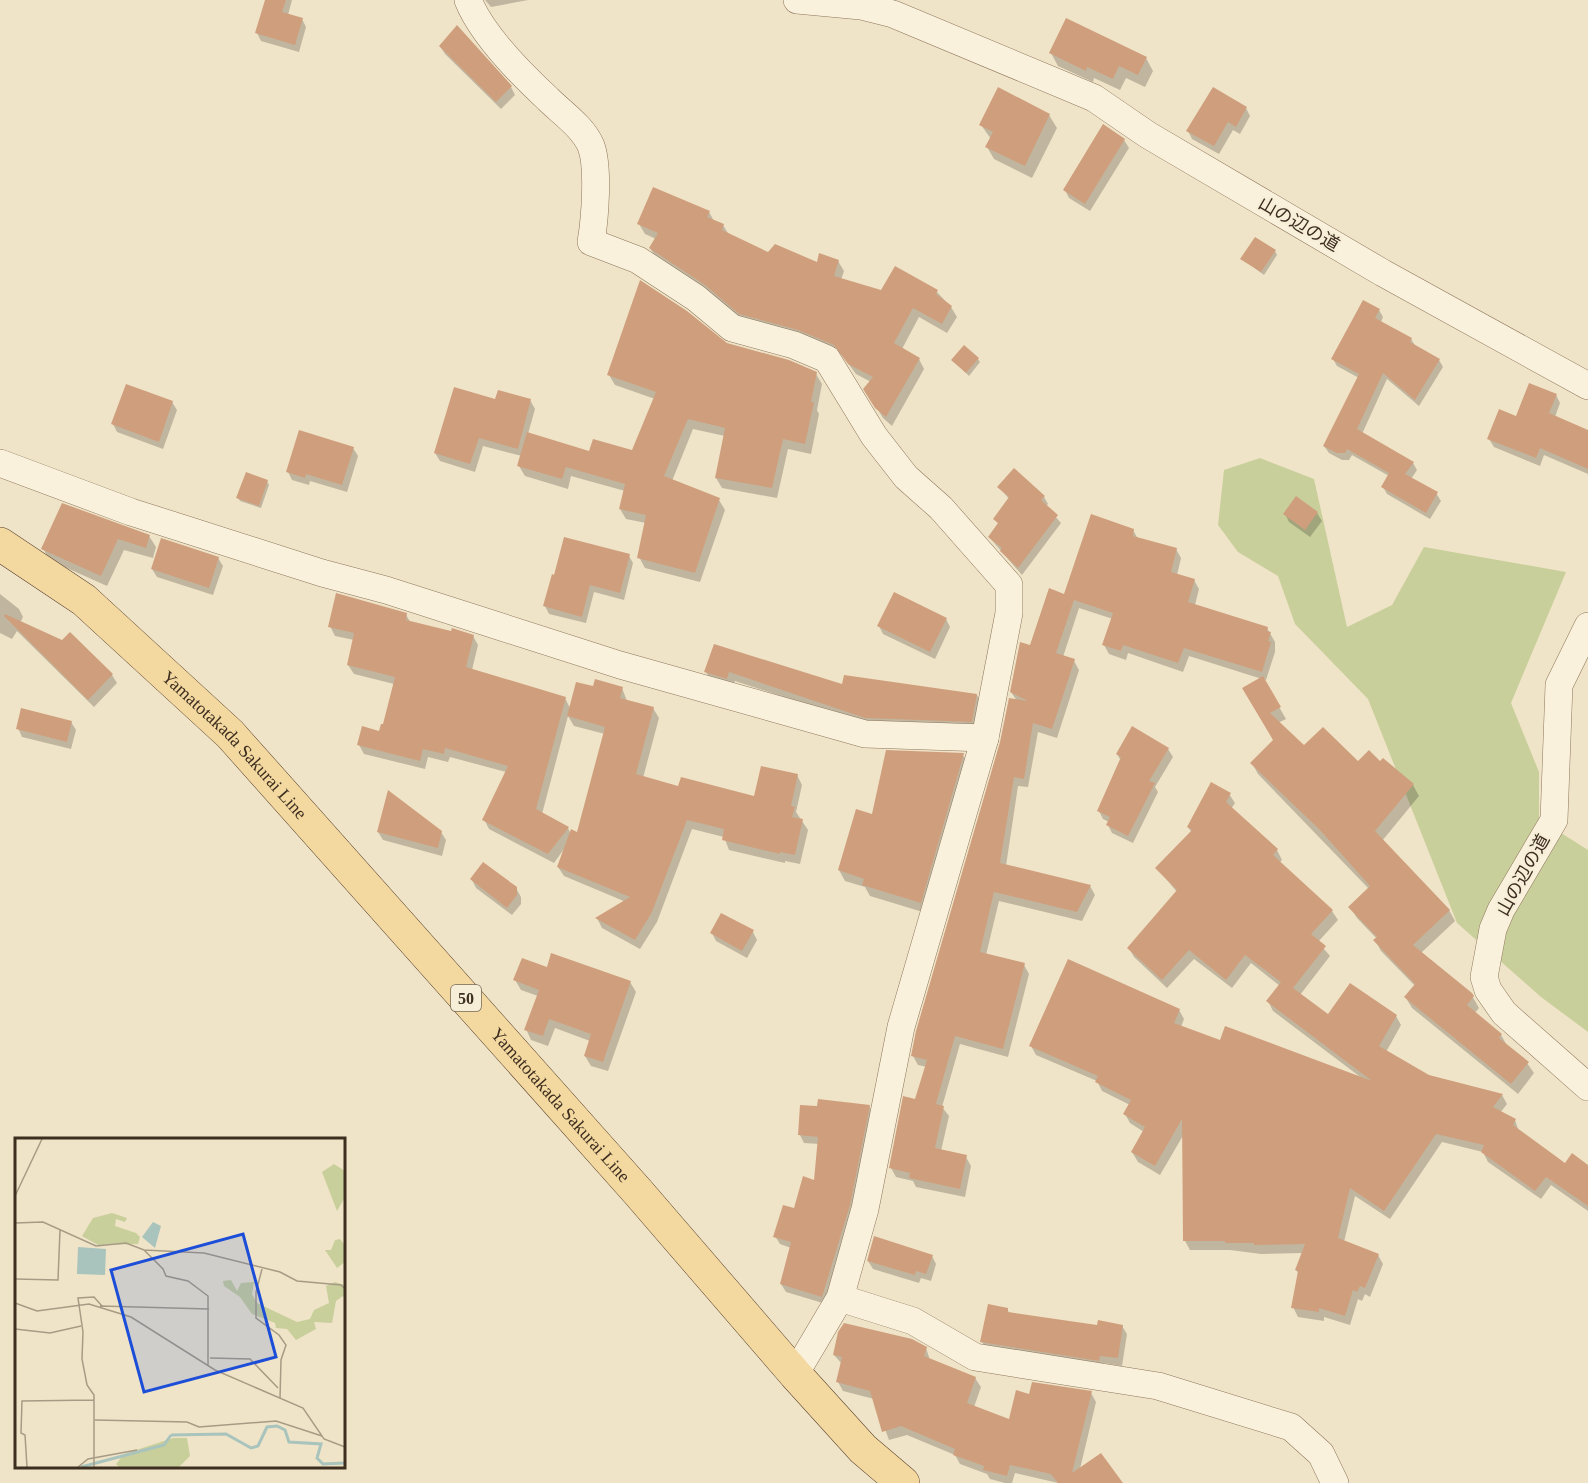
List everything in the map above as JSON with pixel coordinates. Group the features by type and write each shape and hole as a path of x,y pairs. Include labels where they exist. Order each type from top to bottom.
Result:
{"main road":[{"name":"Yamatotakada Sakurai Line","path":"0,544 84,600 230,734 623,1175 795,1374 863,1449 903,1483"}],"street":[{"path":"468,0 473,12 510,60 579,128 591,147 596,210 591,242 638,260 696,298 732,328 794,345 827,359 838,373 874,436 906,477 941,508 1010,585 1009,613 985,738 901,1027 865,1209 840,1298 795,1374"},
{"name":"山の辺の道","path":"797,0 861,6 893,15 1012,61 1094,98 1148,135 1383,273 1588,386"},
{"path":"0,463 131,512 322,573 386,590 620,665 865,734 985,738"},
{"name":"山の辺の道","path":"1588,626 1559,685 1554,820 1501,910 1493,929 1484,977 1488,990 1504,1013 1588,1087"},
{"path":"840,1298 913,1321 975,1357 1158,1386 1292,1427 1322,1454 1335,1483"}],"green space":[{"path":"1260,458 1314,479 1347,627 1392,605 1424,547 1566,572 1511,703 1539,772 1539,819 1588,850 1588,1032 1541,997 1457,923 1368,699 1295,624 1278,576 1238,552 1218,525 1224,470"}],"building":[{"path":"265,0 286,0 282,12 303,18 295,45 255,33"},
{"path":"1066,18 1147,57 1138,75 1119,66 1113,79 1087,67 1086,71 1049,53"},
{"path":"457,25 512,86 496,102 439,46"},
{"path":"998,87 1050,114 1025,166 985,147 993,132 979,125"},
{"path":"1213,87 1247,107 1236,127 1228,122 1214,146 1186,131"},
{"path":"1103,124 1125,139 1085,204 1063,190"},
{"path":"653,187 710,211 707,217 724,224 722,230 768,252 775,244 817,262 819,253 839,260 834,276 881,290 895,266 938,290 936,294 952,306 942,324 913,308 894,343 920,358 886,417 875,408 863,389 873,377 848,364 834,345 798,330 739,314 705,285 649,248 658,233 637,224"},
{"path":"1255,237 1276,250 1261,272 1240,259"},
{"path":"640,280 687,311 727,343 789,360 817,372 811,402 814,402 805,444 783,439 772,488 715,478 725,428 688,419 664,476 720,498 695,573 637,558 646,515 619,509 625,484 566,467 562,479 517,466 527,432 589,451 593,439 632,450 656,392 607,375"},
{"path":"1363,300 1380,309 1375,318 1412,338 1410,342 1440,359 1415,400 1383,373 1357,429 1414,462 1405,474 1438,492 1426,513 1381,487 1389,473 1347,449 1345,453 1337,453 1323,446 1359,374 1331,359"},
{"path":"964,345 979,358 966,373 951,360"},
{"path":"1529,383 1557,394 1549,413 1588,430 1588,469 1540,448 1536,458 1487,439 1499,409 1516,416"},
{"path":"126,384 173,401 159,442 111,424"},
{"path":"454,387 495,399 498,390 531,399 518,449 479,438 470,464 434,453"},
{"path":"299,430 354,447 342,485 306,474 305,478 286,472"},
{"path":"1014,468 1045,496 1041,500 1058,515 1018,568 1000,551 1002,548 988,537 998,523 993,519 1009,497 997,487"},
{"path":"246,472 268,480 259,506 236,498"},
{"path":"1296,496 1318,512 1305,530 1283,514"},
{"path":"62,503 150,535 146,548 118,539 101,576 41,549"},
{"path":"1091,514 1134,529 1133,536 1177,548 1171,572 1195,579 1188,602 1268,627 1267,631 1271,632 1268,641 1271,642 1262,672 1184,648 1178,663 1123,645 1121,651 1102,645 1113,613 1074,600 1056,653 1075,659 1052,729 1033,723 1024,779 1014,777 1000,863 1091,885 1077,912 994,892 980,952 1025,963 1003,1049 955,1036 936,1104 944,1106 935,1148 967,1155 960,1189 909,1178 910,1173 889,1168 903,1096 915,1099 927,1060 911,1056 916,1031 1000,742 1009,698 1028,701 1010,692 1020,642 1030,645 1049,588 1064,594"},
{"path":"564,537 630,554 620,593 590,585 582,617 543,606"},
{"path":"161,538 219,557 209,588 151,569"},
{"path":"894,592 947,618 930,652 877,626"},
{"path":"336,593 407,613 406,620 451,631 452,628 474,635 466,667 566,697 536,809 569,827 548,854 482,820 508,766 445,748 444,754 423,749 420,761 357,745 362,726 379,731 383,724 395,677 347,665 354,633 328,627"},
{"path":"5,614 62,640 70,632 113,674 88,700 4,616"},
{"path":"714,644 842,684 844,675 977,694 972,722 865,718 729,672 727,679 704,672"},
{"path":"1263,676 1281,707 1270,713 1304,745 1323,727 1358,761 1369,750 1380,761 1383,758 1414,784 1375,831 1450,910 1413,945 1472,993 1474,996 1467,1005 1502,1034 1499,1038 1529,1062 1511,1084 1404,997 1415,984 1373,940 1377,937 1348,907 1370,886 1319,829 1250,763 1273,740 1242,688"},
{"path":"595,679 623,687 620,698 654,707 636,774 678,786 681,777 754,796 761,766 798,774 791,806 795,807 792,817 803,819 795,855 780,852 780,854 722,840 724,829 687,820 652,912 635,940 595,918 630,897 557,867 571,829 577,832 605,727 567,716 576,682 593,686"},
{"path":"21,708 72,721 67,742 16,729"},
{"path":"1132,726 1169,748 1149,781 1155,783 1128,836 1106,825 1110,817 1097,811 1121,757 1116,754"},
{"path":"886,750 964,753 921,903 862,885 864,879 838,870 856,809 872,814"},
{"path":"1211,782 1231,793 1226,802 1278,849 1273,855 1333,910 1311,934 1326,946 1293,988 1328,1014 1350,983 1397,1015 1379,1046 1429,1075 1503,1094 1493,1107 1516,1119 1513,1125 1565,1163 1572,1153 1588,1165 1588,1206 1546,1177 1535,1191 1481,1152 1484,1145 1436,1134 1384,1211 1350,1188 1338,1238 1379,1254 1365,1288 1360,1286 1357,1292 1353,1290 1345,1316 1319,1308 1319,1312 1291,1308 1298,1271 1295,1270 1305,1244 1254,1245 1254,1243 1225,1243 1225,1241 1183,1241 1182,1119 1155,1166 1131,1152 1145,1127 1123,1114 1131,1100 1095,1082 1098,1076 1029,1046 1068,959 1180,1009 1174,1023 1220,1040 1225,1026 1372,1081 1266,1001 1281,982 1245,955 1226,980 1189,950 1162,980 1127,948 1177,890 1155,868 1192,830 1187,827"},
{"path":"388,790 442,831 438,848 377,832"},
{"path":"483,862 517,887 517,895 507,908 470,879"},
{"path":"721,913 754,930 742,951 710,933"},
{"path":"551,953 631,981 603,1062 584,1056 591,1034 549,1019 543,1036 524,1030 539,990 513,980 522,958 547,967"},
{"path":"818,1099 870,1105 850,1205 822,1297 780,1284 791,1242 773,1237 783,1205 794,1208 803,1176 814,1180 818,1137 798,1135 800,1105 817,1106"},
{"path":"874,1236 933,1255 926,1274 916,1271 915,1275 867,1261"},
{"path":"988,1304 1008,1308 1008,1312 1097,1325 1098,1320 1123,1325 1118,1358 1100,1356 1099,1361 980,1342"},
{"path":"844,1323 912,1339 927,1347 924,1356 976,1377 967,1403 1009,1419 1016,1390 1029,1394 1032,1382 1092,1391 1072,1473 1101,1453 1123,1483 1058,1483 1051,1474 1010,1465 1007,1476 983,1470 984,1466 953,1455 955,1449 901,1426 882,1432 870,1391 836,1382 842,1357 833,1355 838,1332"}]}
